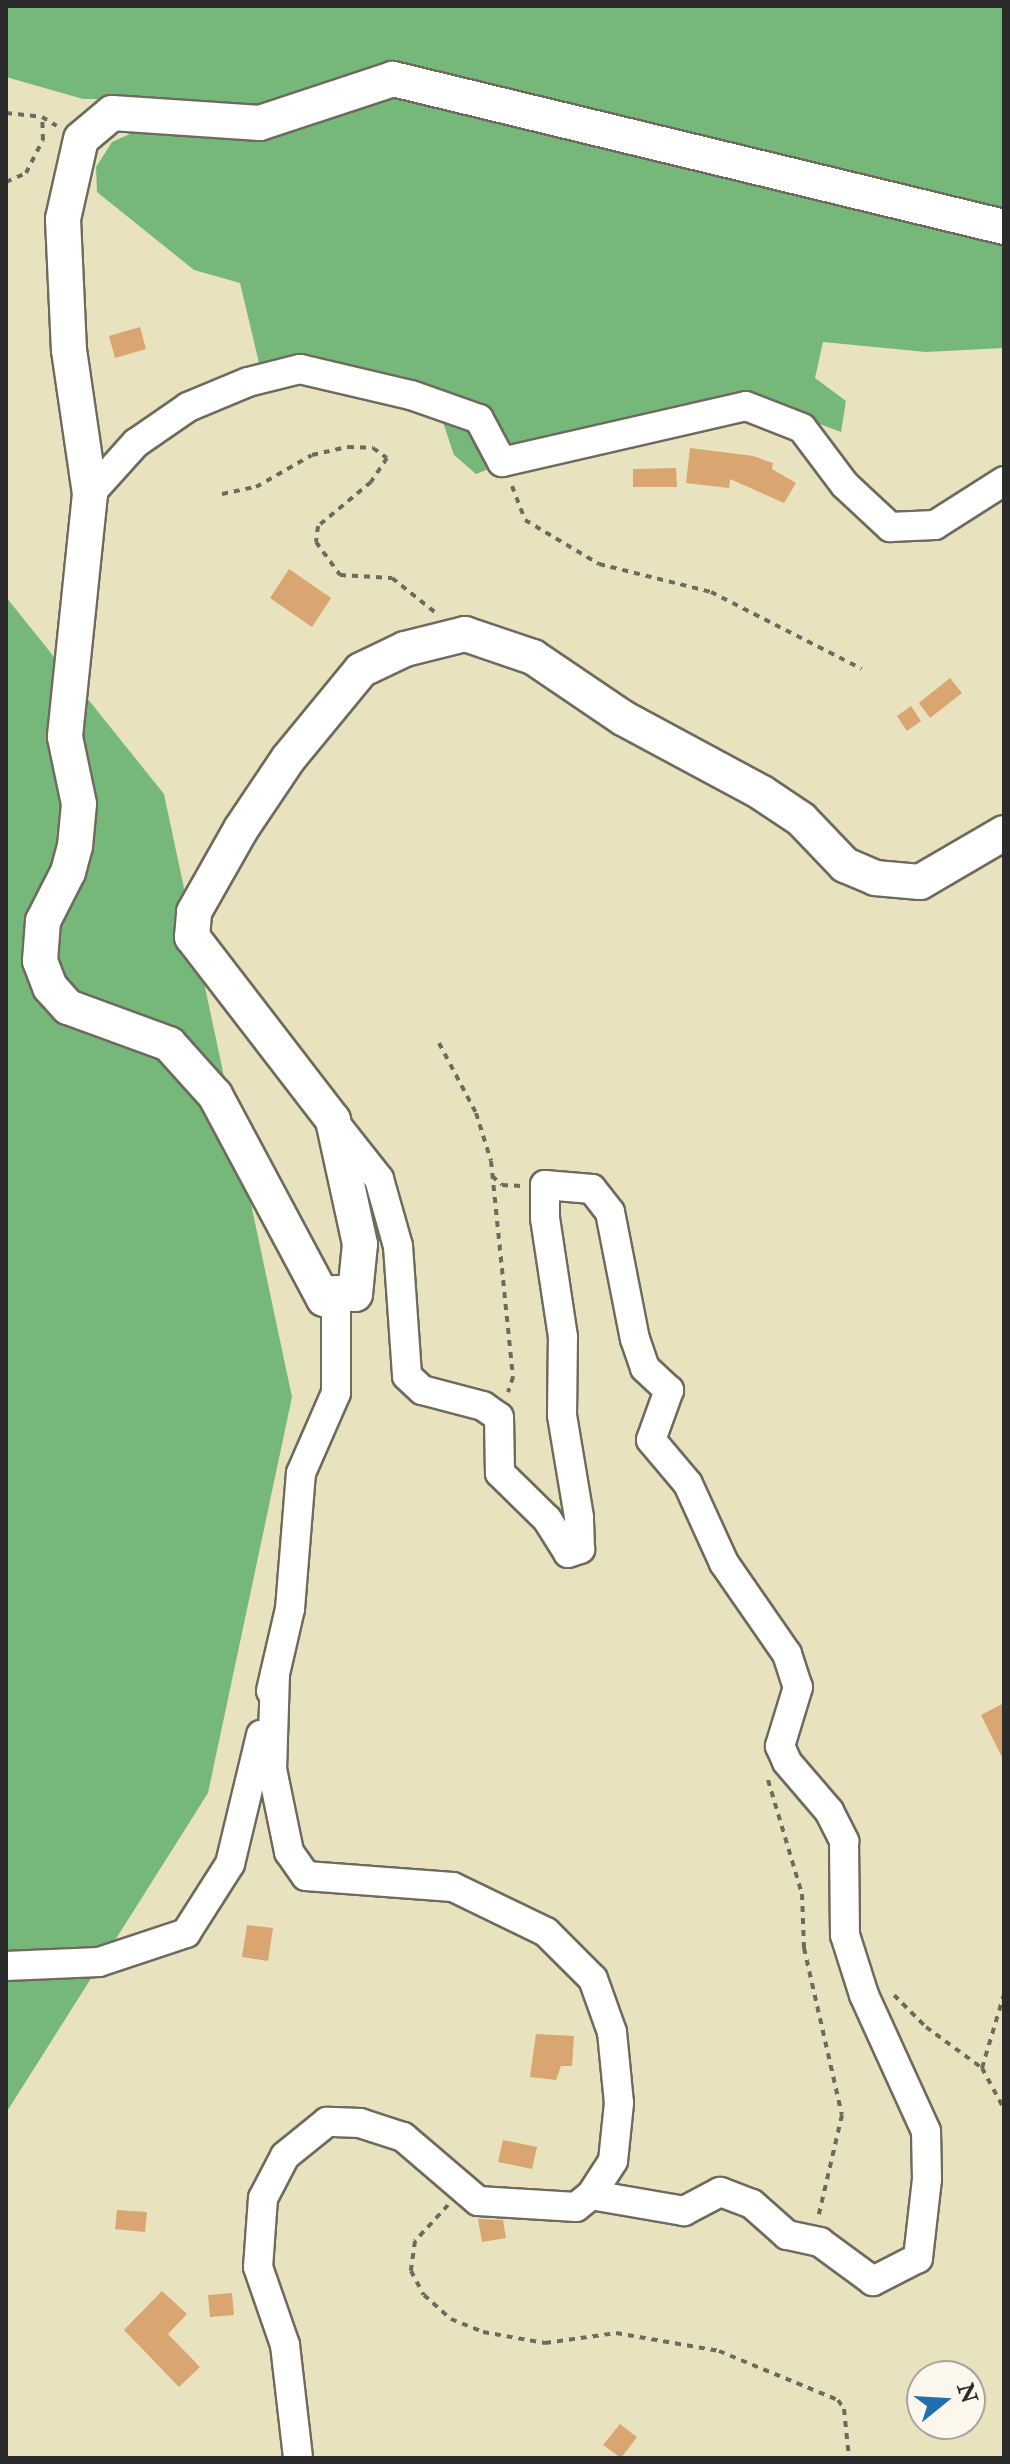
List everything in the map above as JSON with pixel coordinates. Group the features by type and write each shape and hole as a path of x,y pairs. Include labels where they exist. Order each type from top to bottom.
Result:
{"main road":[{"path":"1004,227 393,79 260,123 112,113 81,139 63,219 69,350 90,494 65,737 79,804 75,846 68,872 43,921 40,961 50,987 68,1007 145,1031 169,1044 206,1085 307,1261 324,1299 336,1293 355,1294 360,1244 333,1120 207,961 192,937 194,912 288,759 361,670 405,649 465,634 533,657 623,718 704,758 801,819 845,865 875,878 920,882 1004,833"}],"street":[{"path":"90,494 136,443 188,407 248,382 300,369 411,395 479,419 502,462 746,406 802,428 845,485 890,527 935,525 1004,481"},
{"path":"333,1120 379,1179 398,1246 407,1376 422,1390 483,1406 499,1417 500,1473 547,1519 568,1553 580,1549 562,1415 563,1337 545,1218 545,1185 592,1189 610,1212 635,1339 645,1368 669,1390 651,1440 688,1484 724,1563 787,1654 798,1687 780,1746 844,1841 845,1935 864,1995 926,2131 927,2179 918,2258 873,2281 820,2242 787,2235 752,2204 720,2192 684,2211 591,2195"},
{"path":"6,1966 99,1962 186,1933 230,1864 290,1609 301,1473 336,1393 336,1293"},
{"path":"275,1674 272,1769 289,1852 306,1876 417,1882 463,1891 546,1932 593,1979 612,2032 619,2103 613,2161 591,2195 576,2207 478,2201 459,2191 403,2137 360,2123 327,2122 285,2156 263,2198 258,2267 285,2345 298,2458"}],"path":[{"path":"6,113 42,117 81,139"},
{"path":"6,182 26,173 43,140 42,117"},
{"path":"222,494 256,487 312,455 373,448 387,458 371,482 318,526 316,542 340,575 392,578 465,634"},
{"path":"502,462 525,520 599,564 711,592 862,669"},
{"path":"439,1043 476,1113 492,1176 513,1377 499,1417"},
{"path":"492,1176 502,1185 545,1185"},
{"path":"780,1746 767,1768 770,1796 802,1894 804,1948 842,2115 827,2185 817,2208 820,2242"},
{"path":"889,1984 926,2027 982,2068 1004,2109"},
{"path":"982,2068 1004,1994"},
{"path":"459,2191 415,2241 411,2271 424,2295 451,2319 483,2332 545,2343 616,2333 719,2351 838,2400 844,2409 849,2458"}],"green space":[{"path":"6,6 1004,6 1004,348 926,352 823,342 815,378 846,401 841,432 735,392 590,429 476,474 454,455 430,384 259,363 240,283 194,270 97,192 96,167 112,142 152,124 153,99 83,99 6,77"},
{"path":"6,597 164,794 292,1397 208,1793 6,2113"}],"building":[{"path":"140,327 146,349 115,358 109,336"},
{"path":"690,448 753,456 773,463 772,469 796,483 784,503 730,479 729,488 686,483"},
{"path":"676,468 677,487 633,487 633,469"},
{"path":"289,569 331,598 312,627 270,598"},
{"path":"950,678 962,693 930,718 919,703"},
{"path":"911,706 921,721 907,731 897,716"},
{"path":"1004,1703 1004,1761 981,1715"},
{"path":"247,1925 273,1928 268,1961 242,1957"},
{"path":"536,2034 574,2036 572,2066 561,2066 556,2080 530,2077"},
{"path":"503,2140 537,2147 532,2169 498,2162"},
{"path":"117,2210 147,2212 145,2232 115,2229"},
{"path":"478,2219 503,2220 506,2238 482,2242"},
{"path":"162,2291 187,2314 168,2334 200,2367 179,2387 124,2330"},
{"path":"232,2293 234,2315 210,2317 208,2295"},
{"path":"620,2424 637,2437 621,2458 603,2445"}]}
